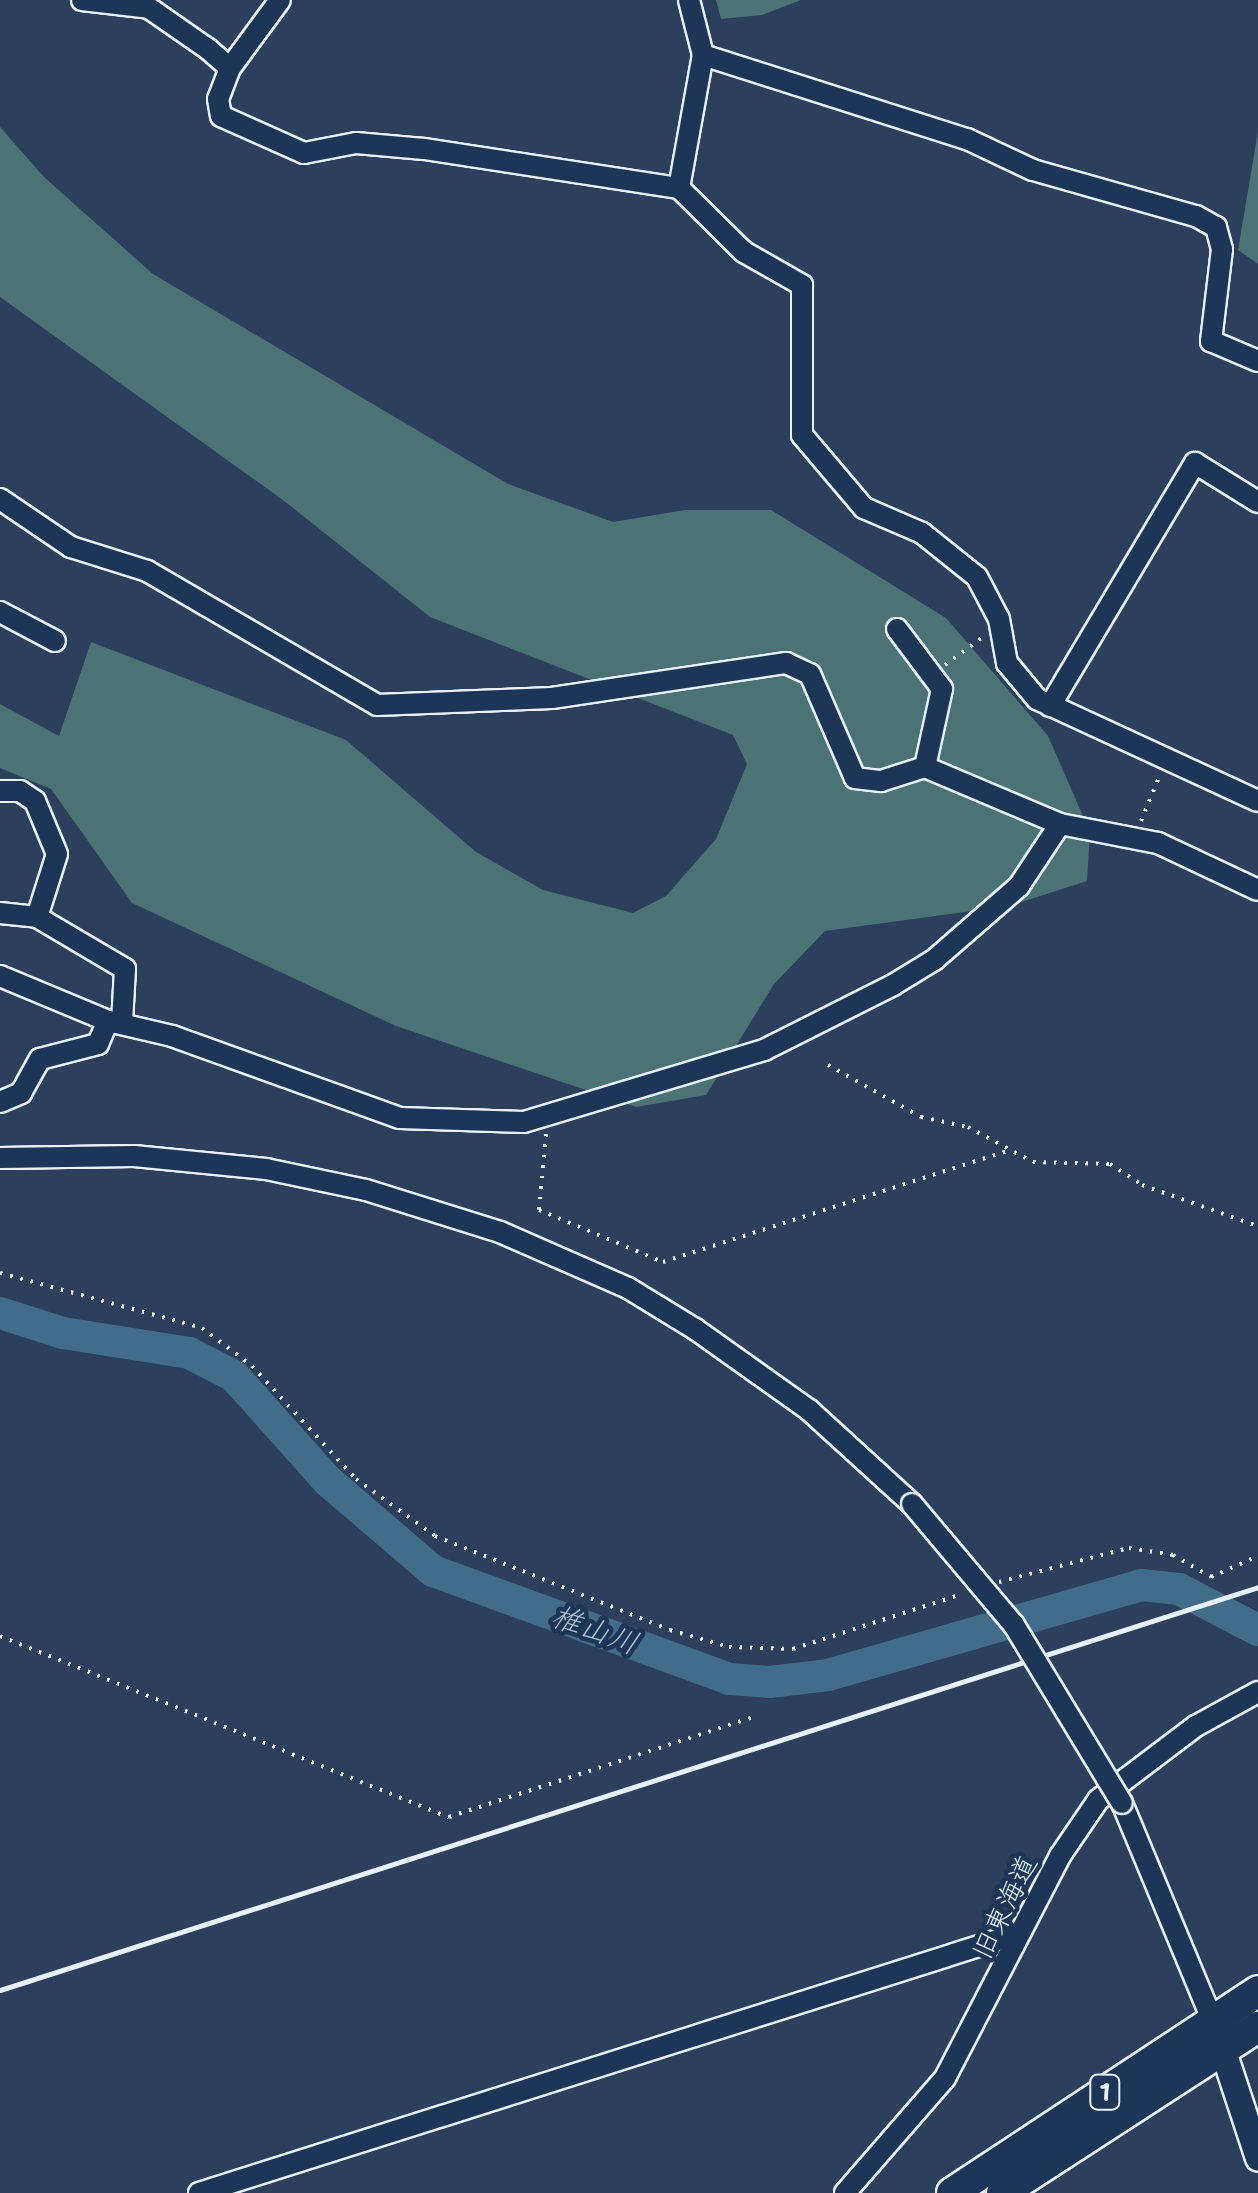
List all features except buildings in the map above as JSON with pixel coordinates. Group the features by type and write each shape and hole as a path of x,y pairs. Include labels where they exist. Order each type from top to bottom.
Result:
{"highway":[{"name":"1","path":"952,2193 1258,1991"},
{"name":"1","path":"1002,2193 1258,2028"}],"main road":[{"path":"1212,2022 1258,2158"}],"street":[{"path":"82,0 149,8 230,68"},
{"path":"280,0 230,68 218,98 221,116 304,153 356,144 424,149 678,188 744,252 802,284 802,435 864,508 922,532 977,578 999,619 1007,663 1050,706 1258,801"},
{"path":"678,188 703,55 688,0"},
{"path":"703,55 967,139 1033,170 1196,216 1216,227 1222,249 1211,342 1258,361"},
{"path":"1050,706 1195,463 1258,502"},
{"path":"0,499 71,546 147,571 377,705 552,698 786,663 810,674 854,778 881,781 925,767 1060,824 1138,836 1258,890"},
{"path":"0,612 55,642"},
{"path":"897,629 935,678 943,695 925,767"},
{"path":"0,791 20,791 34,801 57,854 37,916"},
{"path":"0,976 115,1022 414,1121 524,1122 764,1050 893,985 934,960 1018,886 1060,824"},
{"path":"0,913 37,916 125,969 115,1022 98,1044 40,1059 21,1093 0,1102"},
{"path":"0,1158 134,1156 266,1169 366,1190 500,1232 628,1288 719,1345 809,1410 912,1504 1050,1676 1122,1802 1212,2022"},
{"name":"旧東海道","path":"845,2193 936,2092 1020,1933 1098,1800 1196,1726 1258,1692"},
{"path":"200,2193 1020,1933"}],"path":[{"path":"935,678 984,636 996,665 1007,663"},
{"path":"1138,836 1149,790 1164,770 1151,752"},
{"path":"828,1064 921,1117 968,1127 1006,1151 1033,1162 1110,1164 1142,1185 1258,1226"},
{"path":"544,1114 539,1210 663,1262 1006,1151"},
{"path":"0,1273 202,1328 252,1366 356,1479 436,1536 704,1642 793,1648 974,1590"},
{"path":"990,1585 1129,1548 1172,1555 1211,1576 1258,1556"},
{"path":"0,1636 449,1817 757,1716"}],"green space":[{"path":"716,0 801,0 762,15 721,19"},
{"path":"0,127 44,177 153,274 508,484 613,522 685,510 771,510 946,618 1048,736 1090,832 1087,881 1009,906 825,931 774,984 706,1095 636,1107 396,1026 132,903 51,789 0,768 0,704 59,736 91,642 346,740 476,852 543,890 633,913 666,896 716,839 747,764 733,735 430,617 283,500 0,297"},
{"path":"1258,131 1258,264 1238,250"}],"waterway":[{"name":"椎山川","path":"0,1313 63,1333 189,1353 234,1376 328,1481 433,1571 729,1679 770,1682 828,1675 1141,1585 1179,1589 1258,1630"}],"railway":[{"path":"0,1990 1258,1587"}]}
